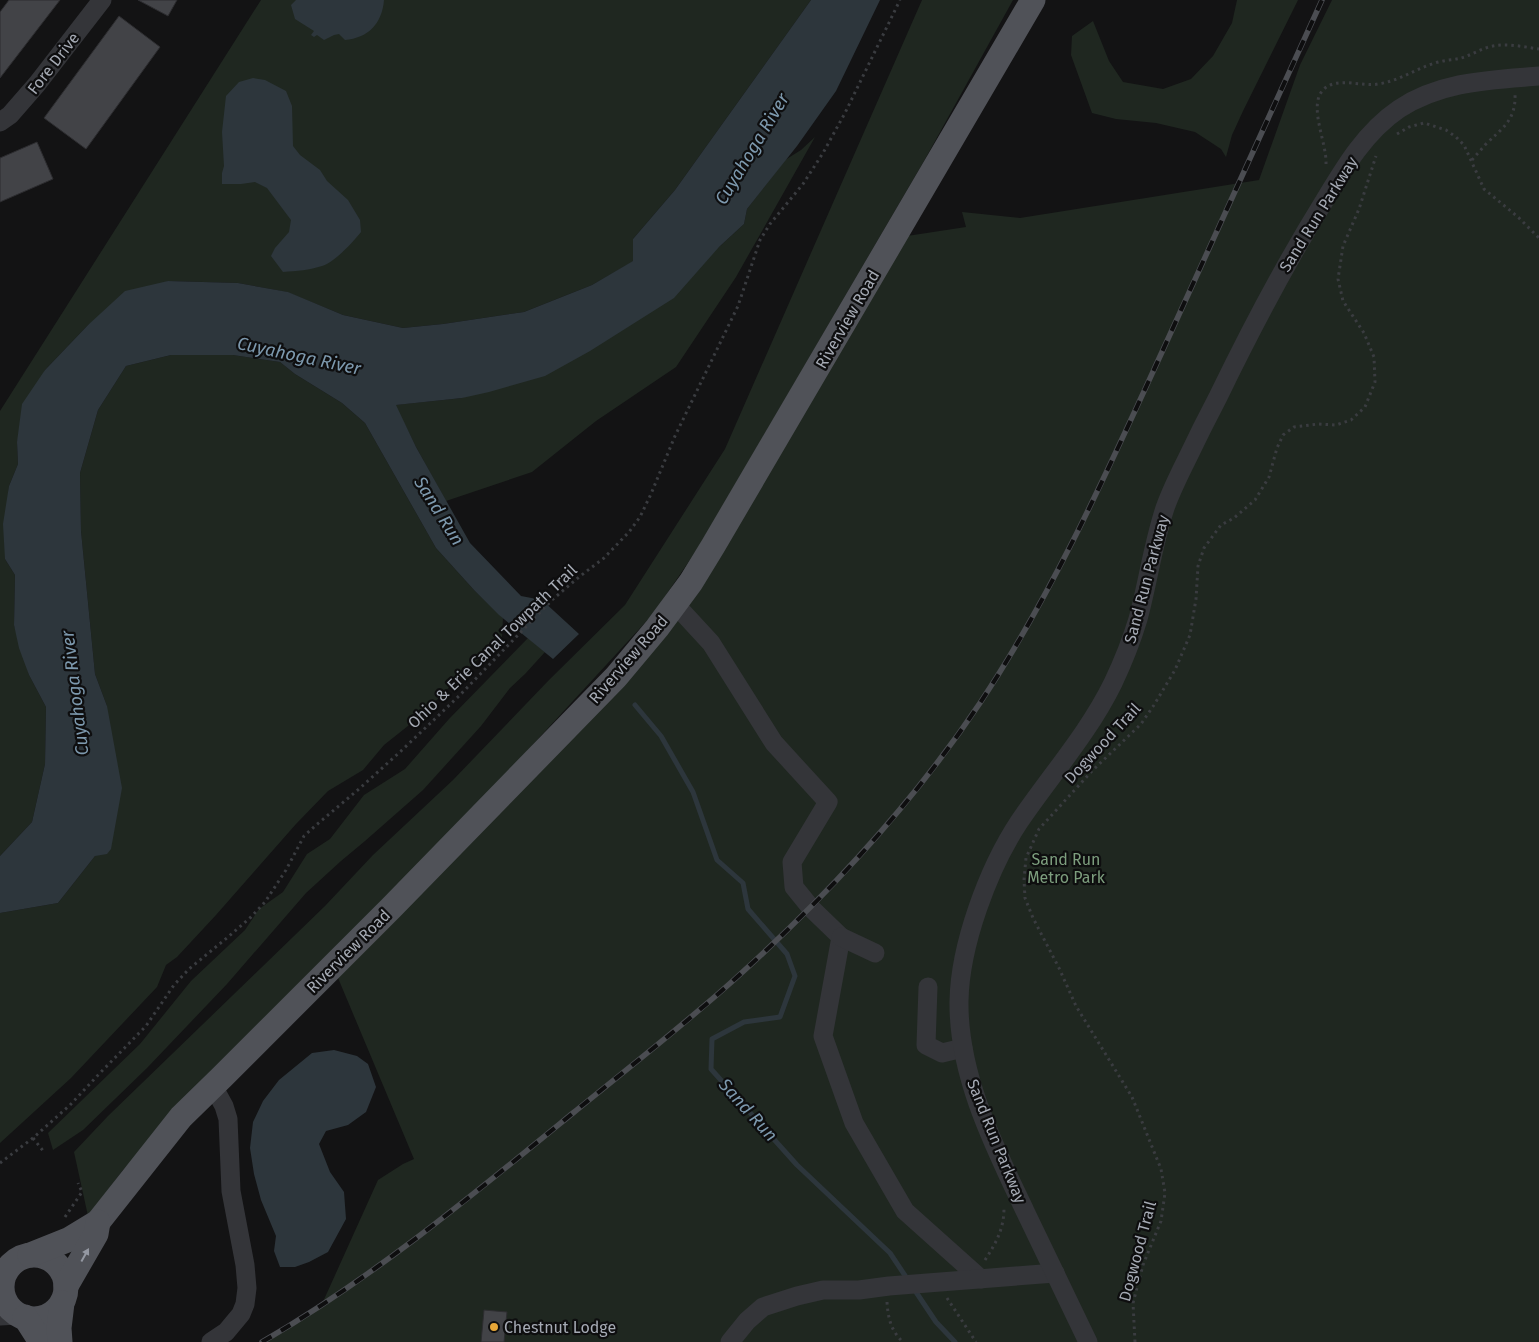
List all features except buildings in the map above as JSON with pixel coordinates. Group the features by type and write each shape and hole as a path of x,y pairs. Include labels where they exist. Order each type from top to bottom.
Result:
{"main road":[{"name":"Riverview Road","path":"30,1254 70,1240 98,1222 181,1117 391,908 616,678 657,628 691,582 718,538 1033,0"},
{"name":"Riverview Road","path":"64,1294 96,1234 98,1222"},
{"path":"41,1342 14,1316 3,1293 2,1277 15,1261 30,1254 41,1255 51,1259 65,1275 59,1328 60,1342"},
{"path":"14,1316 33,1319 50,1315 64,1294"}],"street":[{"name":"Fore Drive","path":"0,122 10,115 37,84 102,0"},
{"name":"Sand Run Parkway","path":"1088,1342 1011,1181 981,1112 973,1086 963,1048 959,1018 959,999 961,976 973,924 992,871 1004,848 1020,821 1066,759 1114,681 1137,623 1166,503 1245,342 1284,268 1347,163 1383,120 1410,102 1447,87 1539,76"},
{"path":"675,604 711,643 774,743 828,802 792,862 794,887 811,908 841,937 875,953"},
{"path":"841,937 823,1036 854,1124 905,1210 981,1279"},
{"path":"928,987 926,1045 942,1053 963,1048"},
{"path":"211,1342 231,1327 241,1314 245,1304 247,1288 245,1265 232,1191 226,1112 213,1086"},
{"path":"730,1342 747,1321 763,1307 823,1290 859,1290 1055,1273"}],"path":[{"name":"Ohio & Erie Canal Towpath Trail","path":"0,1163 33,1138 70,1105 146,1026 174,985 189,969 228,937 265,902 286,870 304,836 401,751 459,696 552,600 604,558 629,532 640,517 675,436 738,306 760,240 823,153 845,114 900,0"},
{"path":"1472,160 1507,125 1513,113 1515,100 1514,78"},
{"path":"1396,134 1409,127 1424,123 1446,130 1456,137 1464,145 1484,189 1518,217 1539,238"},
{"name":"Dogwood Trail","path":"1135,1342 1133,1303 1143,1264 1162,1221 1165,1193 1161,1169 1132,1097 1076,1006 1033,918 1026,898 1024,880 1026,858 1039,829 1092,771 1140,724 1154,705 1175,670 1190,636 1196,599 1198,566 1204,548 1221,525 1234,518 1255,500 1269,477 1277,448 1283,435 1294,428 1318,424 1336,426 1351,420 1365,407 1375,382 1374,357 1364,333 1343,301 1338,279 1343,246 1359,209 1375,158 1380,151"},
{"path":"33,1138 44,1152"},
{"path":"63,1223 82,1192 78,1183"},
{"path":"937,1283 976,1342"},
{"path":"888,1286 887,1304 890,1324 903,1342"}],"green space":[{"path":"261,0 811,0 675,190 633,239 634,261 592,285 524,312 403,328 343,315 287,292 238,283 168,281 88,325 45,370 17,442 18,464 9,486 5,559 15,575 14,625 29,675 46,707 45,764 32,822 0,856 0,411"},
{"path":"922,0 1013,0 924,161 698,548 653,614 515,764 123,1170 88,1216 74,1152 108,1116 325,906 373,855 453,780 549,680 625,605 725,449"},
{"path":"1237,0 1298,0 1243,111 1232,135 1226,157 1221,149 1195,132 1156,123 1116,119 1092,113 1071,55 1072,36 1093,21 1109,61 1123,82 1163,89 1191,79 1213,56 1232,23"},
{"name":"Sand Run Metro Park","path":"1332,0 1539,0 1539,1342 262,1342 322,1304 378,1180 414,1159 333,966 616,677 894,238 966,227 962,212 1020,218 1259,180 1300,65"},
{"path":"815,137 736,277 676,367 596,421 532,472 446,501 395,405 462,398 719,247 744,224 747,209 785,160 801,150"},
{"path":"171,355 233,355 280,362 295,374 342,403 365,423 436,548 474,590 503,618 502,637 423,714 384,745 363,770 328,791 177,957 166,965 157,987 71,1078 0,1143 0,913 58,903 95,856 107,706 95,674 81,531 80,473 98,410 126,366"},
{"path":"528,638 545,652 510,688 481,726 423,790 306,893 227,984 147,1068 83,1130 53,1150 48,1133 140,1044 191,981 245,930 259,909 283,892 307,854 330,839 364,795 405,769 449,719"}],"water":[{"path":"296,0 384,0 383,9 377,23 367,33 353,39 345,40 339,34 324,40 317,35 314,37 311,35 314,31 295,19 291,5"},
{"name":"Cuyahoga River","path":"811,0 880,0 836,91 797,146 747,209 744,224 719,247 674,298 590,351 545,376 462,398 396,405 416,447 470,543 521,596 542,600 579,634 553,659 499,615 436,548 365,423 342,403 295,374 280,362 233,355 171,355 126,366 98,410 80,473 81,531 95,674 107,706 122,788 111,849 107,854 95,856 58,903 0,913 0,856 32,822 45,764 46,707 29,675 19,648 14,625 15,575 5,559 3,524 9,486 18,464 17,442 22,404 45,370 88,325 125,291 168,281 238,283 288,292 343,315 403,328 524,312 592,285 633,261 633,239 675,190"},
{"path":"253,78 265,80 286,91 292,106 293,146 300,155 320,170 327,181 348,200 360,220 361,232 358,236 338,256 322,266 283,272 271,256 275,248 289,232 291,220 267,188 255,182 222,184 224,166 222,132 226,96 239,82"},
{"path":"334,1050 357,1056 368,1064 376,1087 366,1112 348,1125 326,1131 319,1144 330,1172 344,1192 346,1219 328,1252 295,1267 280,1267 274,1251 276,1236 261,1200 254,1174 250,1148 253,1122 263,1101 279,1080 312,1053"}],"waterway":[{"name":"Sand Run","path":"635,705 661,736 693,792 717,860 743,883 748,909 787,954 795,976 780,1017 744,1022 712,1039 711,1069 797,1165 890,1253 908,1280"},
{"name":"Sand Run","path":"914,1289 936,1322 955,1342"}],"railway":[{"path":"262,1342 344,1290 422,1234 696,1013 770,947 835,882 867,848 926,778 980,703 1007,661 1032,619 1078,531 1322,0"}],"place":[{"name":"Chestnut Lodge","path":"494,1327"}]}
